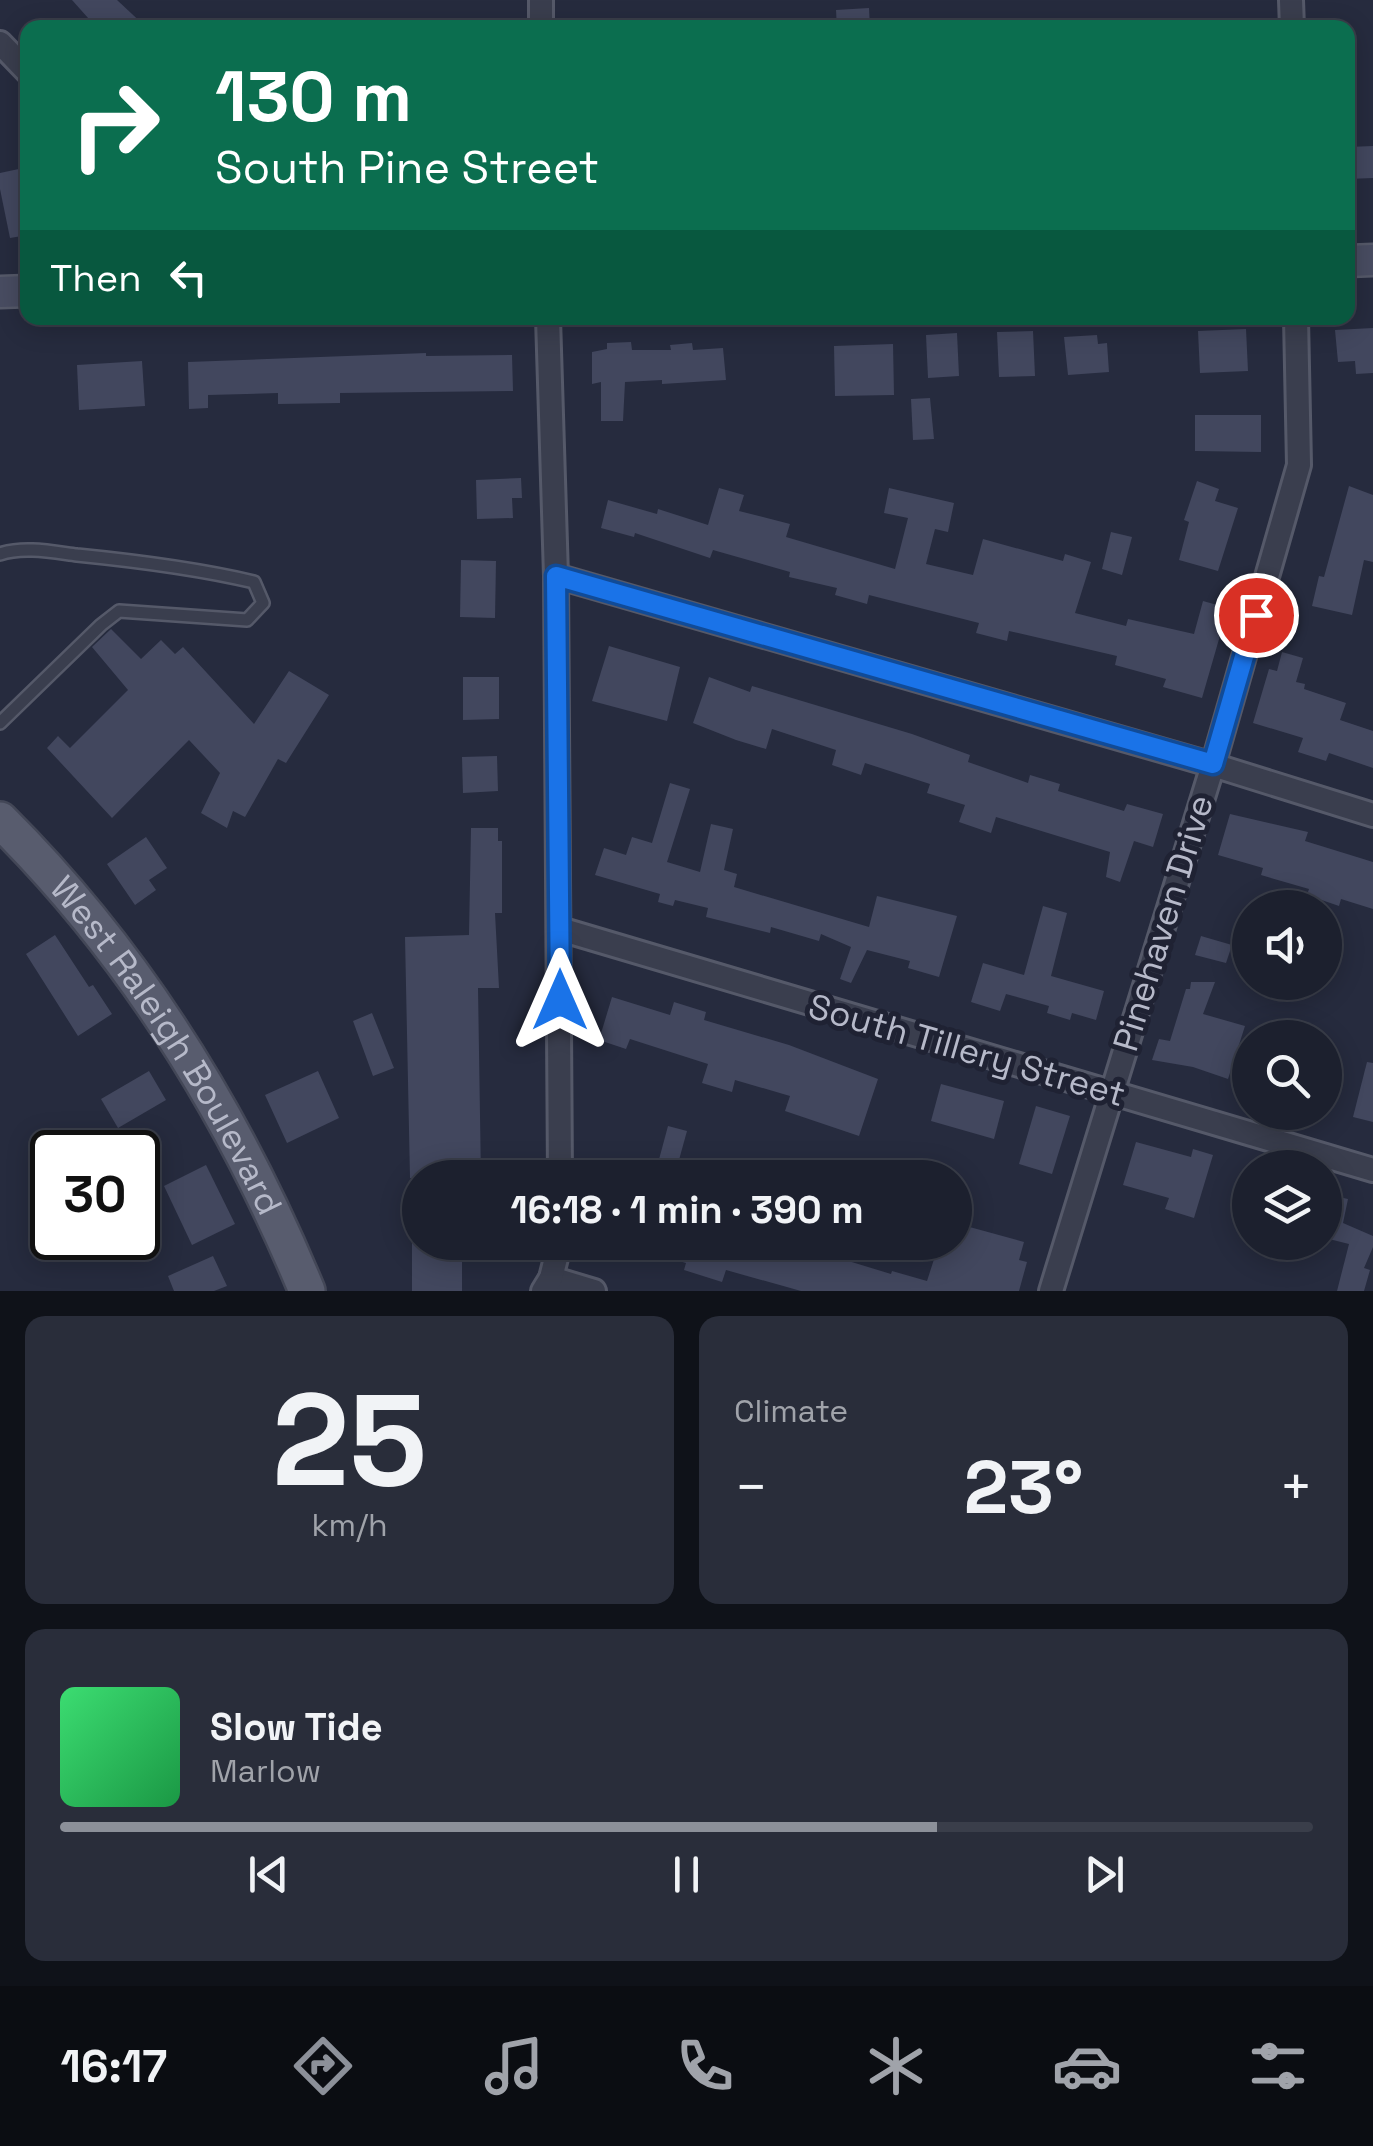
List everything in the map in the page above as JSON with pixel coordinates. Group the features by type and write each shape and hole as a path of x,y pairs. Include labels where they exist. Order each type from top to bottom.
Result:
{"main road":[{"name":"West Raleigh Boulevard","path":"0,820 41,860 144,988 220,1108 283,1233 307,1291"}],"street":[{"path":"0,43 20,64"},
{"path":"548,325 556,576 560,1160"},
{"name":"Pinehaven Drive","path":"1051,1291 1213,764 1299,465 1296,325"},
{"path":"556,576 1213,764 1373,815"},
{"name":"South Tillery Street","path":"560,930 1373,1170"},
{"path":"554,1260 547,1284 594,1291"}],"lane":[{"path":"0,554 11,550 52,552 219,574 254,582 263,604 248,620 120,611 100,625 0,723"}],"building":[{"path":"72,0 117,0 138,20 90,20"},
{"path":"869,8 870,20 837,20 836,10"},
{"path":"1373,146 1373,178 1355,179 1355,147"},
{"path":"20,169 20,236 10,238 0,173"},
{"path":"1373,328 1373,373 1356,374 1355,361 1338,362 1335,330"},
{"path":"1246,329 1248,371 1200,373 1198,331"},
{"path":"1033,331 1035,376 999,377 997,332"},
{"path":"957,333 959,376 928,378 926,335"},
{"path":"1097,335 1098,344 1107,343 1109,372 1068,375 1064,337"},
{"path":"631,342 632,350 671,350 670,345 692,343 693,350 723,348 726,380 625,382 623,421 601,421 601,382 592,384 592,352 607,349 607,343"},
{"path":"893,344 894,395 835,396 834,346"},
{"path":"426,353 512,355 513,391 340,393 340,403 278,404 278,393 208,395 208,408 189,409 188,362"},
{"path":"142,361 145,406 79,410 77,365"},
{"path":"930,398 934,439 913,440 911,399"},
{"path":"1195,415 1261,415 1261,452 1195,451"},
{"path":"521,478 522,498 512,498 513,518 477,519 476,480"},
{"path":"1197,481 1219,489 1215,501 1238,508 1218,571 1179,560 1189,522 1184,520"},
{"path":"1349,486 1373,495 1373,562 1364,560 1352,615 1312,606"},
{"path":"719,488 744,495 739,511 790,524 786,537 895,569 908,518 884,513 889,488 954,503 948,532 935,529 926,564 973,575 983,539 1063,561 1065,554 1091,562 1075,613 1126,626 1128,619 1194,634 1203,601 1228,608 1202,698 1163,687 1166,679 1115,665 1117,656 1009,631 1007,641 976,633 979,623 869,595 867,604 835,595 837,588 789,577 790,572 713,550 710,558 635,533 634,537 601,528 608,500 657,514 658,509 708,525"},
{"path":"1111,532 1132,537 1122,575 1102,569"},
{"path":"461,560 496,561 495,618 460,617"},
{"path":"111,629 141,659 161,640 175,654 183,647 254,724 289,671 329,695 286,763 278,759 245,817 233,811 227,828 201,813 220,773 189,740 112,818 47,748 58,736 70,748 128,690 92,647"},
{"path":"609,646 680,667 667,721 592,701"},
{"path":"1282,652 1303,658 1296,682 1305,684 1304,689 1346,703 1340,720 1373,731 1373,768 1329,753 1326,761 1298,752 1303,738 1253,723 1269,669 1277,671"},
{"path":"463,677 499,677 499,719 463,720"},
{"path":"709,677 750,692 752,686 912,734 970,755 968,762 1028,783 1030,775 1060,784 1058,791 1124,811 1127,804 1163,814 1153,847 1134,841 1120,882 1106,877 1110,852 996,817 991,833 959,822 965,805 927,793 930,784 865,763 861,775 832,765 836,750 772,729 766,749 736,740 693,723"},
{"path":"497,756 498,791 463,793 462,757"},
{"path":"670,783 690,789 667,862 700,872 711,824 733,829 724,870 737,874 734,887 869,927 877,896 957,916 939,977 908,968 910,961 867,950 851,983 840,979 851,947 821,934 819,941 771,927 770,933 706,917 708,908 675,900 673,906 658,902 660,894 595,875 604,848 626,855 632,837 652,843"},
{"path":"1230,814 1308,832 1305,841 1373,862 1373,909 1342,899 1342,890 1309,890 1261,875 1263,868 1218,855"},
{"path":"471,828 498,828 498,841 502,841 502,913 495,913 499,988 478,988 481,1160 410,1160 405,937 469,935"},
{"path":"146,837 167,868 149,880 156,890 135,905 107,864"},
{"path":"1043,906 1067,913 1051,976 1104,991 1096,1020 1072,1013 1070,1020 1047,1013 1049,1006 1006,994 1000,1011 971,1002 983,963 1024,975"},
{"path":"55,935 112,1014 78,1036 26,954"},
{"path":"1201,936 1232,945 1226,963 1195,955"},
{"path":"1191,982 1215,982 1203,1014 1232,1022 1232,1067 1228,1079 1193,1067 1152,1060 1159,1039 1170,1041 1186,989 1190,989"},
{"path":"612,997 670,1015 674,1002 706,1012 704,1020 789,1045 878,1079 859,1136 785,1111 790,1096 735,1080 732,1092 702,1083 708,1064 630,1039 626,1049 599,1040"},
{"path":"372,1013 394,1068 373,1076 353,1021"},
{"path":"1367,1062 1373,1063 1373,1122 1353,1117"},
{"path":"149,1071 166,1100 118,1128 101,1099"},
{"path":"318,1071 339,1118 287,1143 265,1095"},
{"path":"941,1084 1004,1101 994,1139 931,1121"},
{"path":"1036,1106 1070,1116 1052,1174 1019,1164"},
{"path":"668,1126 687,1131 679,1160 659,1160"},
{"path":"1136,1142 1191,1157 1193,1149 1213,1155 1194,1218 1165,1209 1169,1198 1123,1185"},
{"path":"206,1165 235,1224 192,1245 164,1186"},
{"path":"1342,1198 1348,1199 1343,1223 1373,1236 1364,1268 1370,1270 1364,1291 1337,1291 1349,1244 1342,1242"},
{"path":"972,1228 1024,1242 1019,1260 1027,1262 1019,1291 801,1291 726,1270 722,1282 684,1270 686,1263 676,1260 845,1260 927,1281 934,1260 972,1260"},
{"path":"213,1256 227,1286 214,1291 174,1291 168,1276"},
{"path":"412,1260 462,1260 462,1291 412,1291"}],"route":[{"path":"560,1000 556,576 1213,764 1256,615"}]}
